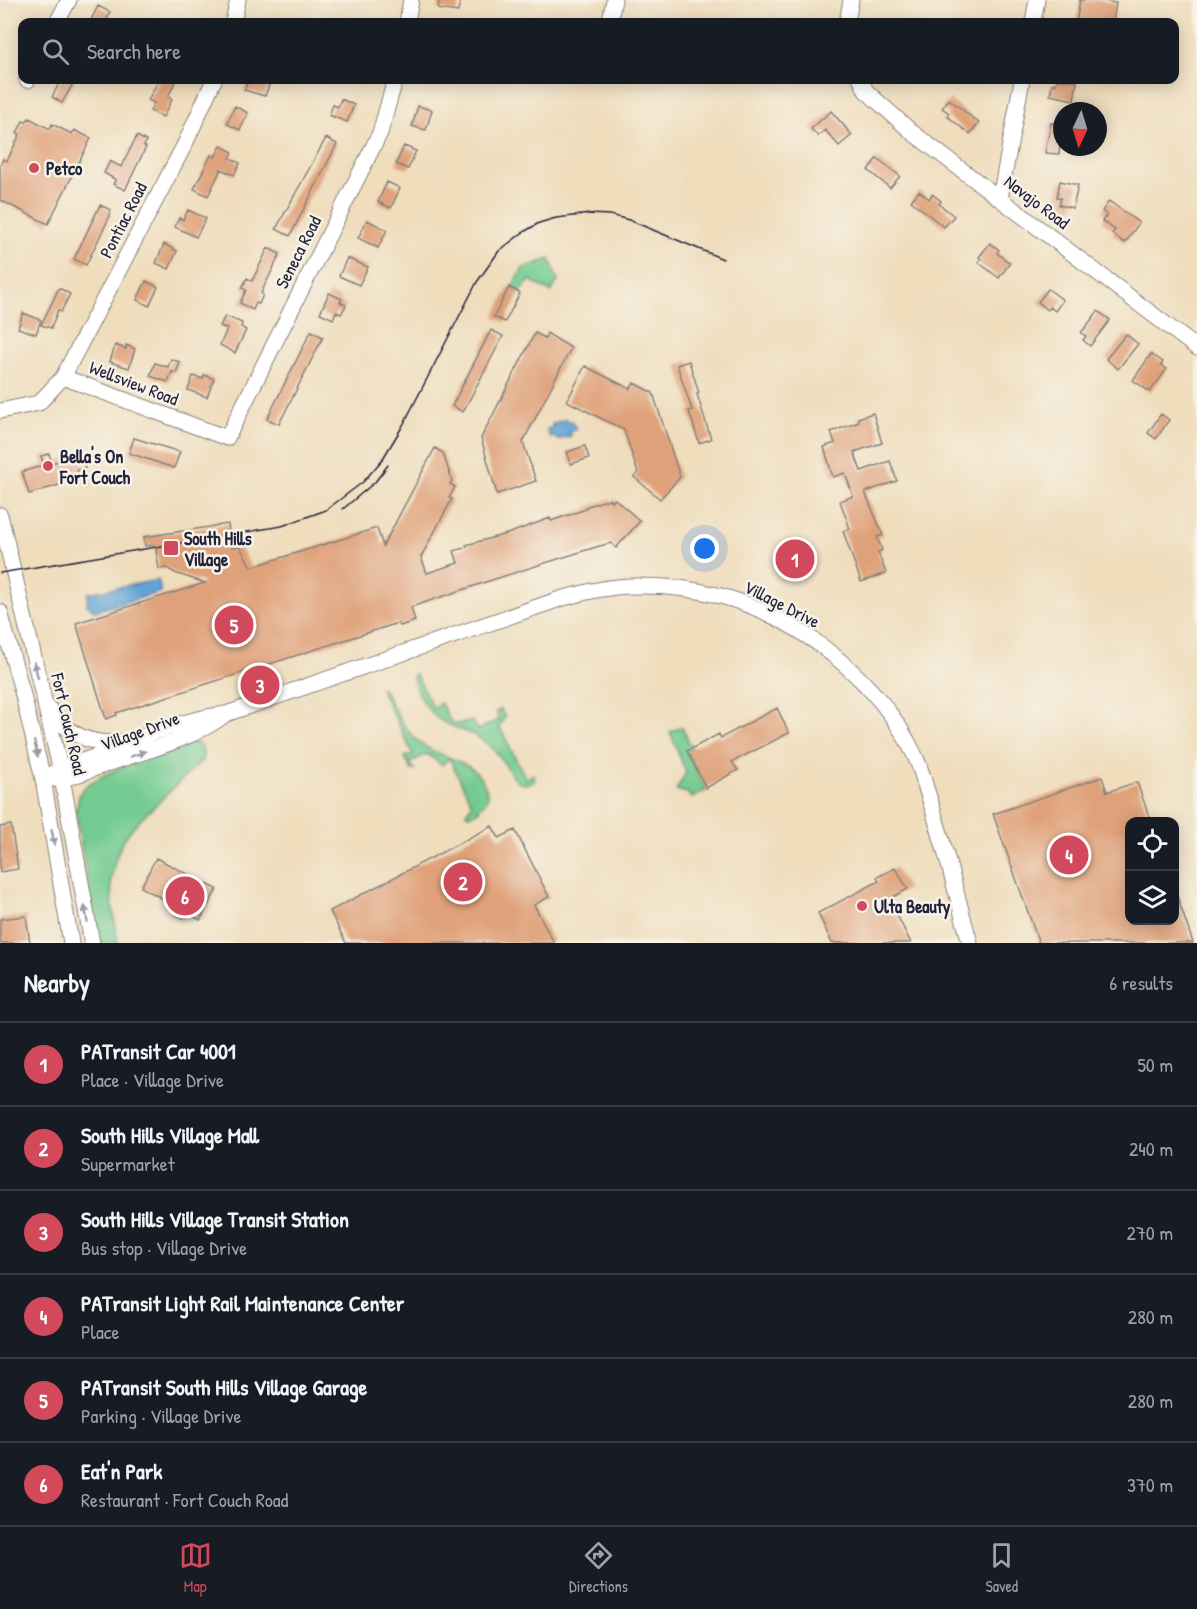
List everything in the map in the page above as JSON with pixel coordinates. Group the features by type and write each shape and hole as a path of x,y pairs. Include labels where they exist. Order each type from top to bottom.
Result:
{"street":[{"path":"59,18 69,0"},
{"path":"234,18 238,0"},
{"path":"408,18 411,0"},
{"path":"610,18 614,0"},
{"path":"848,18 851,0"},
{"path":"1034,18 1037,0"},
{"name":"Pontiac Road","path":"63,377 185,144 212,84"},
{"name":"Seneca Road","path":"227,438 380,133 394,84"},
{"name":"Navajo Road","path":"863,84 866,91 913,133 1197,348"},
{"path":"1000,198 1021,84"},
{"name":"Wellsview Road","path":"0,411 39,403 63,377 227,438"},
{"name":"Fort Couch Road","path":"0,515 61,773 92,943"},
{"name":"Village Drive","path":"61,773 127,742 204,717 226,714 560,598 598,589 639,586 675,588 721,596 754,608 816,642 841,660 866,684 893,717 915,757 922,776 970,943"},
{"name":"Fort Couch Road","path":"0,612 4,641 43,779 71,943"},
{"path":"44,701 59,721 81,737 103,743 127,742"},
{"name":"Village Drive","path":"43,779 175,741 209,727 226,714"}],"green space":[{"path":"550,259 558,281 551,292 530,280 520,292 512,288 523,268"},
{"path":"416,674 433,708 441,703 449,719 456,724 473,721 478,730 499,719 496,712 501,709 505,718 499,726 526,779 533,774 535,781 526,784 518,782 490,746 436,717 416,688 413,675"},
{"path":"380,688 383,688 403,724 420,743 470,767 478,774 488,796 485,803 479,807 480,810 469,815 466,813 472,804 449,758 442,765 427,754 409,763 415,769 411,770 405,757 413,754"},
{"path":"682,727 692,749 687,752 707,790 692,798 687,793 676,790 686,773 670,732"},
{"path":"192,741 202,748 202,760 133,827 122,842 111,880 118,943 98,943 75,809 81,792 89,784 116,770"}],"water":[{"path":"567,419 568,422 572,421 576,430 569,432 571,436 557,440 556,437 550,438 547,429 553,427 552,424"},
{"path":"158,580 161,592 95,611 87,605 88,593"}],"building":[{"path":"439,0 460,0 458,12 438,9"},
{"path":"1080,0 1116,3 1114,18 1077,18"},
{"path":"98,6 110,12 108,18 92,18"},
{"path":"59,84 73,84 62,103 52,97"},
{"path":"157,84 174,84 168,97 172,99 163,117 150,111 154,103 148,100"},
{"path":"246,84 270,84 265,96 244,90"},
{"path":"1052,84 1077,84 1074,100 1050,95"},
{"path":"341,99 354,105 347,122 329,115 333,105 338,107"},
{"path":"949,99 979,123 970,134 947,116 949,113 942,108"},
{"path":"235,106 248,113 240,130 227,124"},
{"path":"418,106 432,110 426,130 412,126"},
{"path":"831,111 852,135 839,146 825,130 818,136 811,129"},
{"path":"29,118 50,129 52,124 72,134 74,130 91,138 48,224 0,200 0,166 3,159 7,161 20,134 17,133 23,121 26,122"},
{"path":"1051,123 1053,123 1053,154 1045,153"},
{"path":"137,136 146,141 144,146 146,147 125,190 113,184 116,180 104,173 110,161 121,167"},
{"path":"326,138 337,144 290,236 276,229"},
{"path":"221,146 233,152 230,158 240,163 234,175 221,169 208,196 194,189 211,155 215,157"},
{"path":"404,146 416,151 408,169 396,164"},
{"path":"877,158 900,176 890,188 868,170"},
{"path":"1060,181 1078,185 1073,208 1059,205 1061,198 1057,197"},
{"path":"387,182 400,188 391,208 378,202"},
{"path":"919,191 929,199 932,194 941,201 939,204 954,216 944,227 911,201"},
{"path":"1109,201 1139,223 1125,243 1112,234 1115,230 1102,221 1107,215 1102,211"},
{"path":"100,205 111,210 110,216 86,265 74,259"},
{"path":"188,210 206,218 196,237 175,227 179,218 183,220"},
{"path":"367,220 387,230 378,248 358,238"},
{"path":"990,243 999,250 997,253 1010,263 999,278 978,262 981,259 979,257"},
{"path":"164,244 177,251 169,269 156,263"},
{"path":"268,248 280,254 261,293 263,295 259,304 256,303 253,310 240,303 246,290 242,288 247,278 252,281"},
{"path":"347,258 368,267 359,285 339,276"},
{"path":"146,281 158,287 149,306 137,300"},
{"path":"509,287 520,293 505,322 494,317"},
{"path":"59,288 70,294 61,312 58,310 51,328 41,325"},
{"path":"1048,289 1063,300 1055,311 1050,307 1048,310 1038,302"},
{"path":"329,293 342,299 340,302 346,305 341,314 336,312 333,319 320,313"},
{"path":"1098,311 1110,320 1090,346 1083,340 1086,336 1081,333"},
{"path":"23,313 41,320 36,334 18,328"},
{"path":"225,316 242,323 241,327 246,330 235,353 220,345 227,329 220,326"},
{"path":"491,330 503,336 463,412 452,406"},
{"path":"311,331 323,337 279,424 267,419"},
{"path":"535,333 545,338 547,333 571,348 523,442 536,481 497,494 481,438"},
{"path":"1126,334 1138,344 1118,369 1106,359"},
{"path":"115,345 126,349 126,345 135,349 129,368 110,362"},
{"path":"1151,354 1163,362 1161,365 1167,369 1150,392 1133,380"},
{"path":"171,359 180,362 176,373 172,372 168,382 150,376 155,363 168,367"},
{"path":"689,361 711,439 699,443 689,411 692,410 677,365"},
{"path":"585,366 630,389 634,383 653,393 680,477 660,499 634,477 638,473 624,430 567,401"},
{"path":"204,375 214,379 207,397 188,390 193,376 203,379"},
{"path":"873,413 882,443 854,452 861,471 890,461 897,481 865,492 883,535 877,537 882,550 878,552 886,573 861,582 843,531 850,529 840,501 853,496 845,473 833,477 824,447 835,443 831,432 859,422 858,418"},
{"path":"1161,414 1169,420 1156,439 1148,433"},
{"path":"134,438 180,452 174,468 129,453"},
{"path":"585,446 589,458 571,464 567,452"},
{"path":"435,448 443,453 452,481 450,484 455,487 449,498 452,499 421,557 427,573 458,563 454,551 467,547 466,545 510,533 550,518 551,521 609,499 612,502 615,499 640,521 616,548 611,543 596,547 411,607 415,621 400,626 398,623 116,713 117,715 106,719 76,623 205,583 167,568 159,569 155,545 145,546 144,537 228,524 231,547 240,547 251,567 377,528 383,546"},
{"path":"49,454 52,463 73,456 75,462 82,459 85,468 77,470 79,479 29,494 22,472 44,465 41,456"},
{"path":"777,708 789,733 732,762 738,770 706,788 687,751 719,734 721,738"},
{"path":"1102,777 1107,792 1137,782 1149,817 1125,817 1125,925 1179,925 1179,902 1193,943 1039,943 993,814"},
{"path":"11,825 18,869 0,872 0,827"},
{"path":"492,826 499,838 515,830 549,897 534,905 554,943 346,943 330,911"},
{"path":"156,858 217,889 200,920 191,915 183,918 175,914 171,903 141,887"},
{"name":"Ulta Beauty","path":"895,868 908,889 889,899 911,943 832,943 818,913 879,881 877,877"},
{"path":"26,916 30,943 0,943 0,919"}],"tram line":[{"path":"0,573 282,526 326,510 363,482 382,460 402,427 477,282 499,251 539,223 556,218 590,214 610,215 629,220 723,259"},
{"path":"343,509 375,482 388,465"}],"place":[{"name":"Petco","path":"34,168"},
{"name":"Bella's On Fort Couch","path":"48,466"},
{"name":"South Hills Village","path":"171,548"},
{"name":"PATransit Car 4001","path":"795,559"},
{"name":"PATransit South Hills Village Garage","path":"234,625"},
{"name":"South Hills Village Transit Station","path":"260,685"},
{"name":"PATransit Light Rail Maintenance Center","path":"1069,855"},
{"name":"South Hills Village Mall","path":"463,882"},
{"name":"Eat'n Park","path":"185,896"},
{"name":"Ulta Beauty","path":"862,906"}]}
